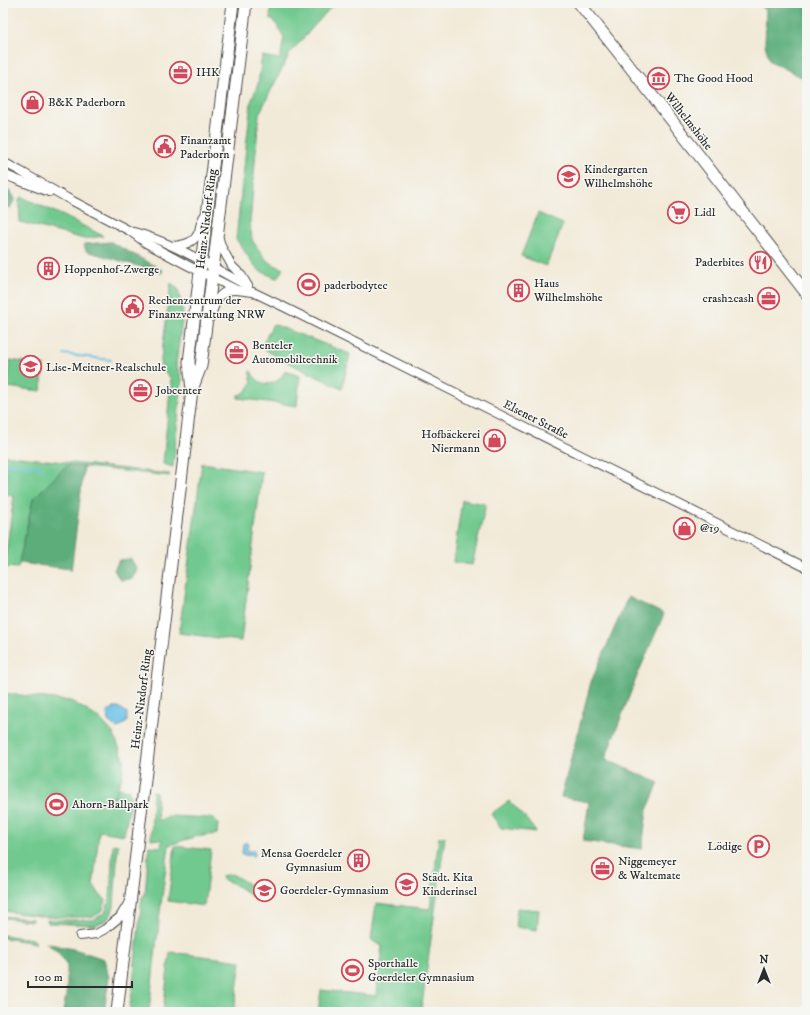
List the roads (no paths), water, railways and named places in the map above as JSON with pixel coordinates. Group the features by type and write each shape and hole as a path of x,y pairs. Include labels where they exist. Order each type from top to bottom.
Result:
{"main road":[{"name":"Heinz-Nixdorf-Ring","path":"117,1012 129,901 146,773 192,390 189,362 233,3"},
{"name":"Heinz-Nixdorf-Ring","path":"192,390 201,366 246,3"},
{"name":"Wilhelmshöhe","path":"579,3 807,294"}],"street":[{"path":"3,162 130,231 146,243 201,266"},
{"path":"3,174 15,180 67,198"},
{"path":"172,246 185,244 192,241 198,233 207,210"},
{"path":"130,231 151,236 172,246 201,266"},
{"path":"217,234 222,248 232,266 242,276 251,289"},
{"name":"Elsener Straße","path":"201,266 237,290 251,289"},
{"name":"Elsener Straße","path":"212,273 251,289 807,568"},
{"path":"206,326 217,298 229,291 237,290"},
{"path":"80,936 96,934 105,929 120,917 129,901"}],"water":[{"path":"114,708 120,708 127,713 127,722 118,728 108,721 107,712"},
{"path":"246,842 248,844 247,849 249,851 254,851 254,856 242,854 243,844"}],"waterway":[{"path":"64,354 111,360"},
{"path":"3,463 43,467"}],"place":[{"name":"IHK","path":"181,72"},
{"name":"The Good Hood","path":"658,78"},
{"name":"B&K Paderborn","path":"33,102"},
{"name":"Finanzamt Paderborn","path":"165,147"},
{"name":"Kindergarten Wilhelmshöhe","path":"568,176"},
{"name":"Lidl","path":"679,212"},
{"name":"Paderbites","path":"760,262"},
{"name":"Hoppenhof-Zwerge","path":"49,269"},
{"name":"paderbodytec","path":"308,285"},
{"name":"Haus Wilhelmshöhe","path":"518,290"},
{"name":"crash2cash","path":"769,298"},
{"name":"Rechenzentrum der Finanzverwaltung NRW","path":"133,307"},
{"name":"Benteler Automobiltechnik","path":"237,352"},
{"name":"Lise-Meitner-Realschule","path":"30,367"},
{"name":"Jobcenter","path":"140,390"},
{"name":"Hofbäckerei Niermann","path":"495,441"},
{"name":"@19","path":"685,528"},
{"name":"Ahorn-Ballpark","path":"57,804"},
{"name":"Lödige","path":"758,846"},
{"name":"Mensa Goerdeler Gymnasium","path":"358,860"},
{"name":"Niggemeyer & Waltemate","path":"603,868"},
{"name":"Städt. Kita Kinderinsel","path":"406,884"},
{"name":"Goerdeler-Gymnasium","path":"265,890"},
{"name":"Sporthalle Goerdeler Gymnasium","path":"353,970"}]}
